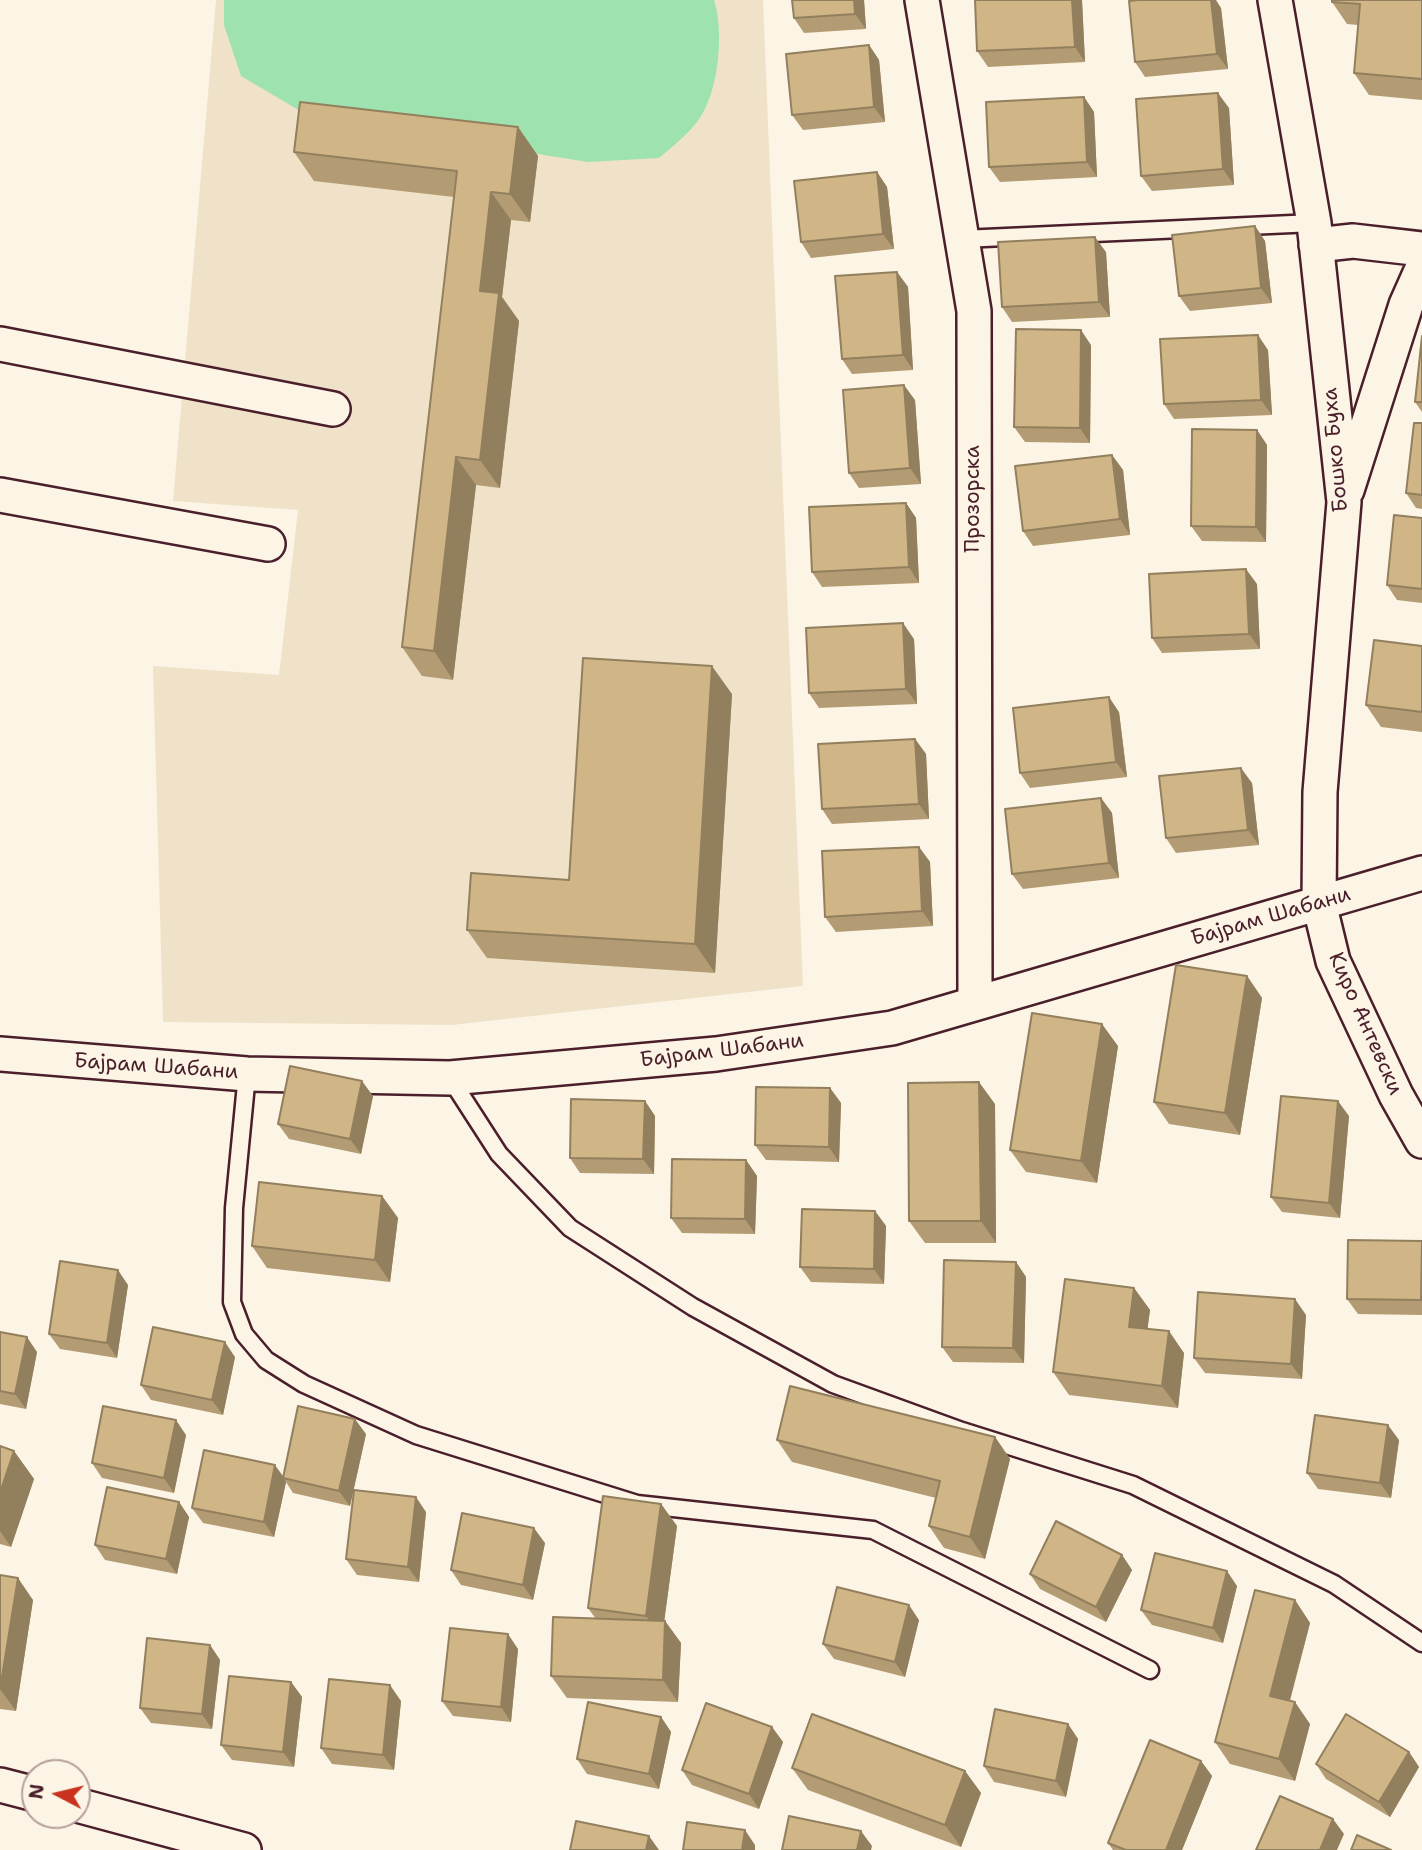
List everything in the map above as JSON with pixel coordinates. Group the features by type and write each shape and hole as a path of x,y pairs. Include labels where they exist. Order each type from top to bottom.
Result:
{"street":[{"name":"Прозорска","path":"922,0 974,311 975,1003"},
{"name":"Бошко Буха","path":"1275,0 1315,234 1343,502 1320,792 1319,903"},
{"path":"1315,234 1422,249"},
{"path":"1343,502 1405,305 1422,269"},
{"path":"0,344 333,408"},
{"path":"0,495 268,544"},
{"name":"Бајрам Шабани","path":"0,1054 247,1074 450,1078 716,1054 892,1028 1422,873"},
{"name":"Киро Антевски","path":"1319,903 1333,961 1396,1095 1422,1141"},
{"path":"0,1785 21,1790"},
{"path":"91,1809 244,1850"}],"lane":[{"path":"962,239 1315,234"},
{"path":"247,1074 234,1208 232,1302 244,1334 266,1360 304,1384 416,1435 636,1504 873,1530 1150,1670"},
{"path":"450,1078 499,1154 570,1228 693,1307 833,1384 962,1431 1133,1485 1334,1584 1422,1643"}],"shaded area":[{"path":"216,0 763,0 803,986 452,1025 163,1022 153,666 279,675 298,510 173,501"}],"green space":[{"path":"224,0 714,0 719,27 716,75 707,104 697,122 659,158 588,162 312,118 241,76 224,25"}],"building":[{"path":"792,0 854,0 855,14 794,18"},
{"path":"975,0 1072,0 1075,47 977,51"},
{"path":"1211,0 1217,54 1135,62 1129,1"},
{"path":"1332,0 1422,0 1422,79 1354,73 1360,4"},
{"path":"869,45 874,107 792,115 786,54"},
{"path":"1218,93 1223,169 1141,176 1136,99"},
{"path":"1084,97 1087,162 989,167 986,102"},
{"path":"300,102 518,127 510,194 491,192 480,291 499,293 480,460 456,457 434,651 402,647 457,171 294,152"},
{"path":"877,172 883,234 801,242 794,181"},
{"path":"1255,226 1261,288 1179,296 1172,235"},
{"path":"1095,237 1099,302 1002,307 998,242"},
{"path":"897,272 903,355 842,359 835,276"},
{"path":"1016,329 1081,330 1080,428 1014,427"},
{"path":"1258,335 1261,400 1164,404 1160,339"},
{"path":"1422,336 1422,402 1415,402"},
{"path":"904,385 910,468 849,473 843,390"},
{"path":"1414,423 1422,423 1422,495 1406,493"},
{"path":"1192,429 1257,430 1256,527 1191,526"},
{"path":"1112,455 1120,519 1023,531 1015,466"},
{"path":"906,503 909,567 812,572 809,507"},
{"path":"1394,515 1422,518 1422,589 1387,585"},
{"path":"1246,569 1249,634 1152,638 1149,574"},
{"path":"903,623 906,689 809,693 806,628"},
{"path":"1374,640 1422,646 1422,712 1366,705"},
{"path":"583,658 712,666 695,944 467,930 471,873 569,880"},
{"path":"1109,697 1116,762 1020,773 1013,708"},
{"path":"915,739 919,804 822,809 818,744"},
{"path":"1241,768 1248,830 1166,838 1159,776"},
{"path":"1101,798 1109,863 1012,874 1005,809"},
{"path":"919,847 922,911 825,917 822,851"},
{"path":"1176,965 1247,976 1225,1113 1154,1102"},
{"path":"1032,1013 1102,1024 1081,1161 1010,1150"},
{"path":"290,1066 362,1081 350,1139 278,1124"},
{"path":"979,1082 981,1221 909,1221 908,1083"},
{"path":"756,1087 830,1088 829,1147 755,1145"},
{"path":"1281,1096 1338,1101 1329,1203 1271,1197"},
{"path":"571,1099 645,1101 643,1159 570,1158"},
{"path":"672,1159 746,1160 745,1219 671,1218"},
{"path":"259,1182 382,1196 375,1260 252,1246"},
{"path":"802,1209 875,1211 874,1269 800,1267"},
{"path":"1348,1240 1422,1241 1421,1300 1347,1299"},
{"path":"944,1260 1016,1262 1013,1348 942,1347"},
{"path":"60,1261 118,1270 107,1343 49,1334"},
{"path":"1065,1279 1134,1288 1129,1327 1169,1331 1162,1386 1053,1372"},
{"path":"1198,1292 1295,1299 1291,1364 1194,1358"},
{"path":"153,1327 225,1342 212,1400 141,1385"},
{"path":"0,1332 27,1337 15,1394 0,1391"},
{"path":"790,1386 995,1437 970,1537 929,1526 940,1481 777,1440"},
{"path":"103,1406 176,1420 164,1478 92,1463"},
{"path":"298,1406 355,1419 339,1491 283,1478"},
{"path":"1315,1415 1388,1425 1380,1483 1307,1473"},
{"path":"0,1446 14,1451 0,1493"},
{"path":"204,1450 275,1465 264,1522 192,1508"},
{"path":"107,1487 179,1502 166,1559 95,1545"},
{"path":"354,1490 416,1497 408,1567 346,1559"},
{"path":"603,1496 661,1504 646,1616 588,1608"},
{"path":"462,1513 534,1528 523,1585 451,1570"},
{"path":"1056,1521 1122,1555 1096,1607 1030,1574"},
{"path":"1155,1553 1227,1571 1213,1628 1141,1610"},
{"path":"0,1575 18,1578 0,1689"},
{"path":"837,1587 909,1605 895,1662 823,1644"},
{"path":"1255,1590 1295,1600 1270,1696 1295,1702 1279,1759 1215,1742"},
{"path":"553,1617 665,1621 663,1680 551,1676"},
{"path":"450,1628 508,1634 501,1707 442,1701"},
{"path":"147,1638 210,1645 202,1714 140,1708"},
{"path":"229,1676 291,1682 283,1752 221,1745"},
{"path":"329,1679 390,1685 383,1755 321,1748"},
{"path":"588,1702 661,1717 649,1774 577,1759"},
{"path":"706,1703 772,1727 749,1794 682,1770"},
{"path":"995,1709 1068,1724 1056,1781 984,1766"},
{"path":"812,1714 965,1771 945,1825 792,1768"},
{"path":"1346,1714 1409,1752 1379,1802 1316,1764"},
{"path":"1150,1740 1201,1761 1166,1850 1126,1850 1108,1843"},
{"path":"1280,1796 1333,1819 1320,1850 1256,1850"},
{"path":"789,1816 861,1831 857,1850 782,1850"},
{"path":"576,1821 649,1836 646,1850 570,1850"},
{"path":"687,1822 745,1830 742,1850 683,1850"},
{"path":"1357,1835 1391,1850 1351,1850"}]}
